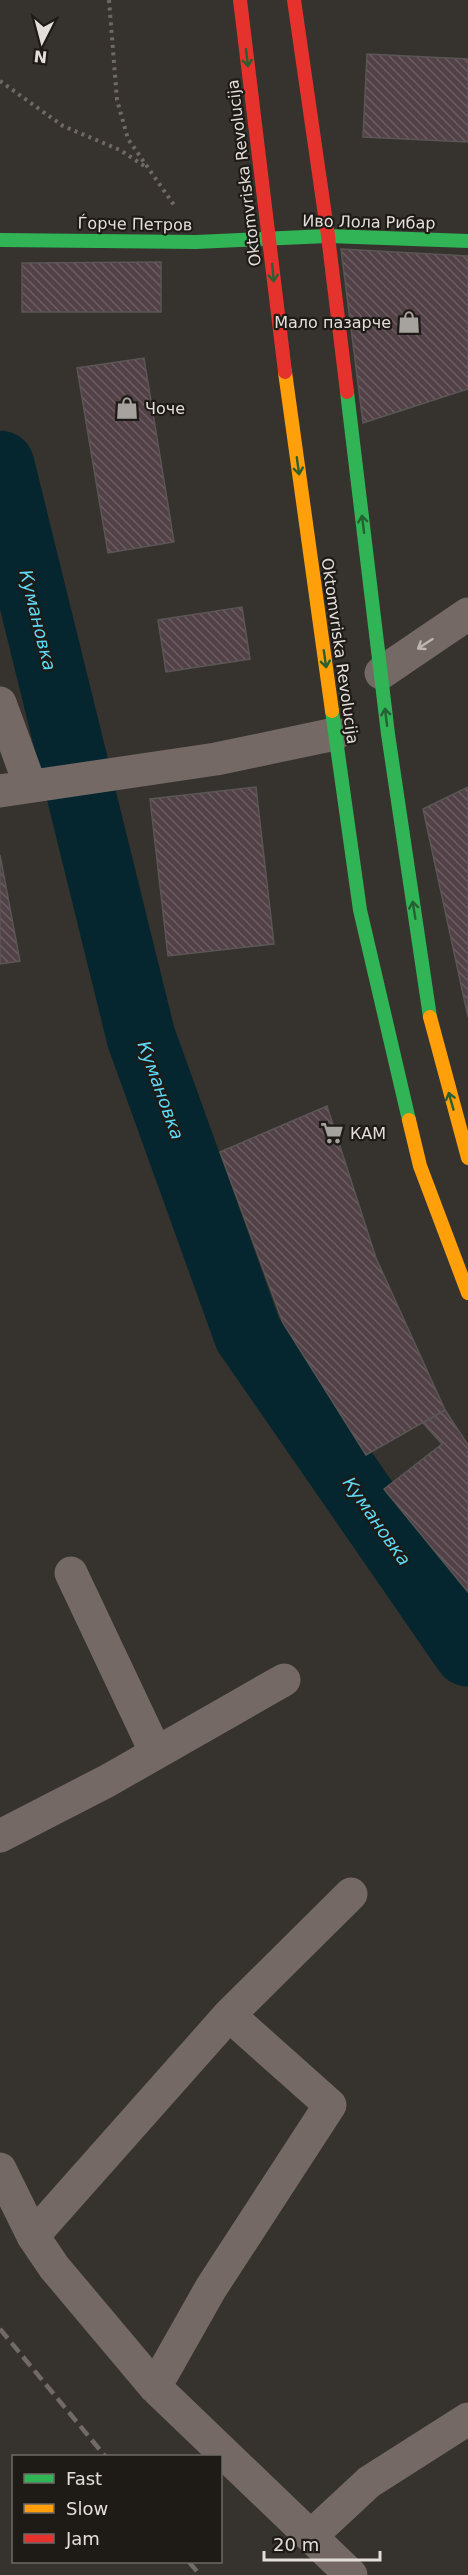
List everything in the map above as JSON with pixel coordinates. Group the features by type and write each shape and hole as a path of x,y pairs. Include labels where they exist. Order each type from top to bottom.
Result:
{"street":[{"name":"Oktomvriska Revolucija","path":"240,0 270,237 275,299 360,910 380,1004 420,1166 468,1293"},
{"path":"294,0 328,236 381,672 430,1015 468,1158"},
{"name":"Иво Лола Рибар","path":"270,237 328,236 468,241"},
{"name":"Ѓорче Петров","path":"0,240 196,242 270,237"},
{"path":"381,672 468,614"},
{"path":"0,703 15,788 216,759 335,734"},
{"path":"71,1573 156,1753"},
{"path":"0,1836 156,1753 284,1680"},
{"path":"33,2236 229,2015 351,1893"},
{"path":"155,2387 211,2288 330,2105 229,2015"},
{"path":"0,2169 33,2236 54,2267 155,2387 181,2415 312,2535 351,2575"},
{"path":"312,2535 369,2482 468,2419"}],"path":[{"path":"109,0 117,100 128,139 196,242"},
{"path":"0,81 63,126 120,150 149,169"}],"building":[{"path":"367,54 468,59 468,142 363,137"},
{"name":"Мало пазарче","path":"341,249 468,256 468,389 363,423"},
{"path":"161,262 161,312 22,312 22,263"},
{"path":"144,358 174,542 108,553 77,368"},
{"path":"242,607 250,659 166,672 158,620"},
{"path":"256,787 274,944 168,956 150,799"},
{"path":"468,787 468,1017 423,809"},
{"path":"0,855 20,961 0,964"},
{"path":"327,1106 376,1258 445,1410 366,1455 283,1323 220,1152"},
{"path":"445,1410 468,1445 468,1592 384,1489 442,1444 423,1423"}],"waterway":[{"name":"Кумановка","path":"0,465 141,1037 248,1334 468,1652"}],"railway":[{"path":"0,2329 104,2455"},
{"path":"190,2563 200,2575"}],"traffic: fast":[{"path":"0,240 196,242 328,236 468,241"},
{"path":"347,392 388,734 430,1017"},
{"path":"332,711 360,910 409,1120"}],"traffic: slow":[{"path":"285,372 332,711"},
{"path":"430,1017 468,1158"},
{"path":"409,1120 420,1166 468,1293"}],"traffic: jam":[{"path":"240,0 285,372"},
{"path":"294,0 328,236 347,392"}],"place":[{"name":"Мало пазарче","path":"409,322"},
{"name":"Чоче","path":"127,408"},
{"name":"КАМ","path":"332,1133"}]}
